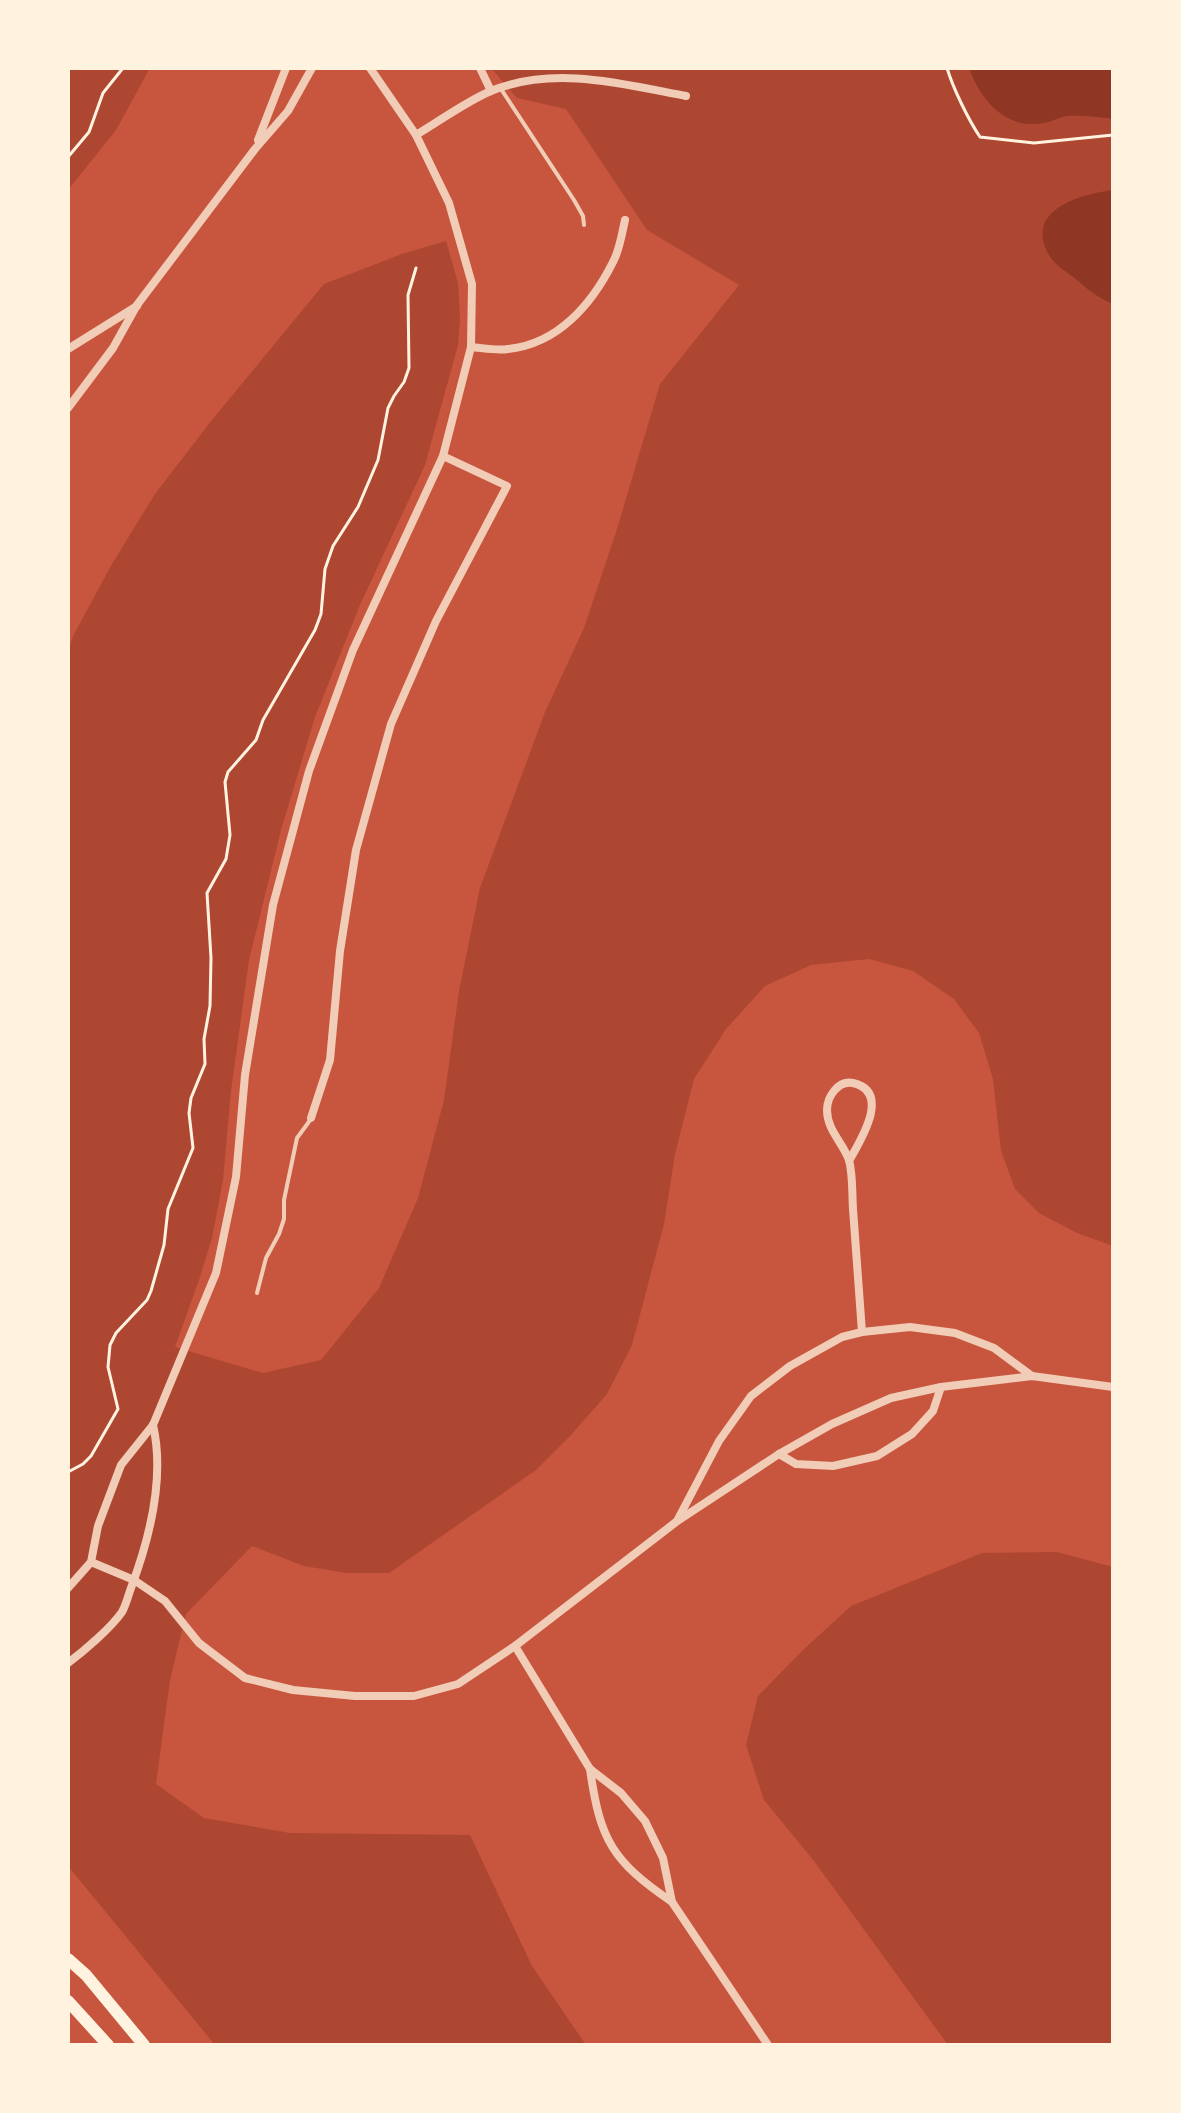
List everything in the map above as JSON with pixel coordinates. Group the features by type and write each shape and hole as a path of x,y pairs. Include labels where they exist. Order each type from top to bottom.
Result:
{"main road":[{"path":"68,1959 86,1975 144,2045"},
{"path":"68,2001 108,2045"}],"street":[{"path":"255,149 286,68"},
{"path":"68,408 113,348 137,305 255,149 288,111 312,68"},
{"path":"68,1588 91,1562 98,1526 121,1465 153,1425 216,1273 236,1177 245,1075 273,905 309,771 353,650 443,456 471,347 472,284 449,203 416,135 370,68"},
{"path":"480,68 496,90"},
{"path":"416,135 496,90 540,79 592,78 686,96"},
{"path":"471,347 506,350 537,343 562,329 591,298 615,259 625,220"},
{"path":"68,349 137,305"},
{"path":"311,1118 330,1060 340,951 356,850 391,724 436,621 507,486 443,456"},
{"path":"849,1161 872,1112 871,1100 865,1091 859,1085 846,1082 837,1086 827,1106 831,1127 849,1161 862,1332"},
{"path":"676,1522 719,1441 751,1396 790,1366 842,1337 910,1327 955,1333 994,1348 1032,1376"},
{"path":"91,1562 134,1580 165,1601 199,1643 245,1678 293,1690 355,1696 414,1696 458,1684 515,1646 676,1522 779,1454 832,1424 891,1398 941,1387 1032,1376 1113,1387"},
{"path":"779,1454 796,1464 833,1466 877,1456 912,1434 933,1411 941,1387"},
{"path":"68,1663 122,1611 134,1580 154,1499 158,1445 153,1425"},
{"path":"515,1646 590,1769 621,1793 645,1821 663,1858 672,1902"},
{"path":"590,1769 596,1812 610,1846 639,1879 672,1902 768,2045"}],"lane":[{"path":"496,90 574,200 583,216 584,225"},
{"path":"257,1293 266,1258 284,1219 284,1200 297,1138 311,1118"}],"path":[{"path":"68,157 89,132 103,93 123,68"},
{"path":"947,68 953,87 980,137 1034,143 1113,135"},
{"path":"68,1472 91,1456 118,1409 108,1367 110,1345 116,1333 147,1300 151,1291 164,1245 168,1209 193,1148 189,1113 191,1098 205,1064 204,1039 210,1006 207,893 226,859 230,835 225,782 228,772 256,740 263,720 315,630 321,614 325,569 333,546 358,507 378,460 388,408 409,368 408,295 416,268"}],"shaded area":[{"path":"68,68 150,68 116,130 68,190"},
{"path":"491,68 1113,68 1113,1246 1077,1233 1039,1213 1015,1189 1001,1151 993,1079 979,1033 954,999 913,971 869,959 811,965 765,986 726,1029 694,1079 675,1154 664,1224 632,1345 607,1394 536,1470 389,1573 347,1573 304,1566 252,1546 186,1614 170,1680 156,1784 204,1818 290,1833 470,1835 532,1966 586,2045 215,2045 68,1866 68,652 73,636 112,564 155,494 324,284 446,241 458,283 458,345 425,465 360,605 315,717 281,830 249,960 231,1091 223,1180 212,1238 175,1347 263,1373 321,1360 379,1288 418,1198 444,1100 459,991 480,888 545,712 584,628 660,384 739,285 647,230 566,109 517,98"},
{"path":"969,68 1113,68 1113,119 1074,116 1044,123 1018,122 988,102"},
{"path":"1113,190 1113,304 1094,294 1058,266 1049,255 1043,239 1049,216 1059,207 1072,200"},
{"path":"1057,1552 1113,1567 1113,2045 948,2045 814,1861 764,1800 746,1745 758,1696 851,1606 982,1553"}]}
